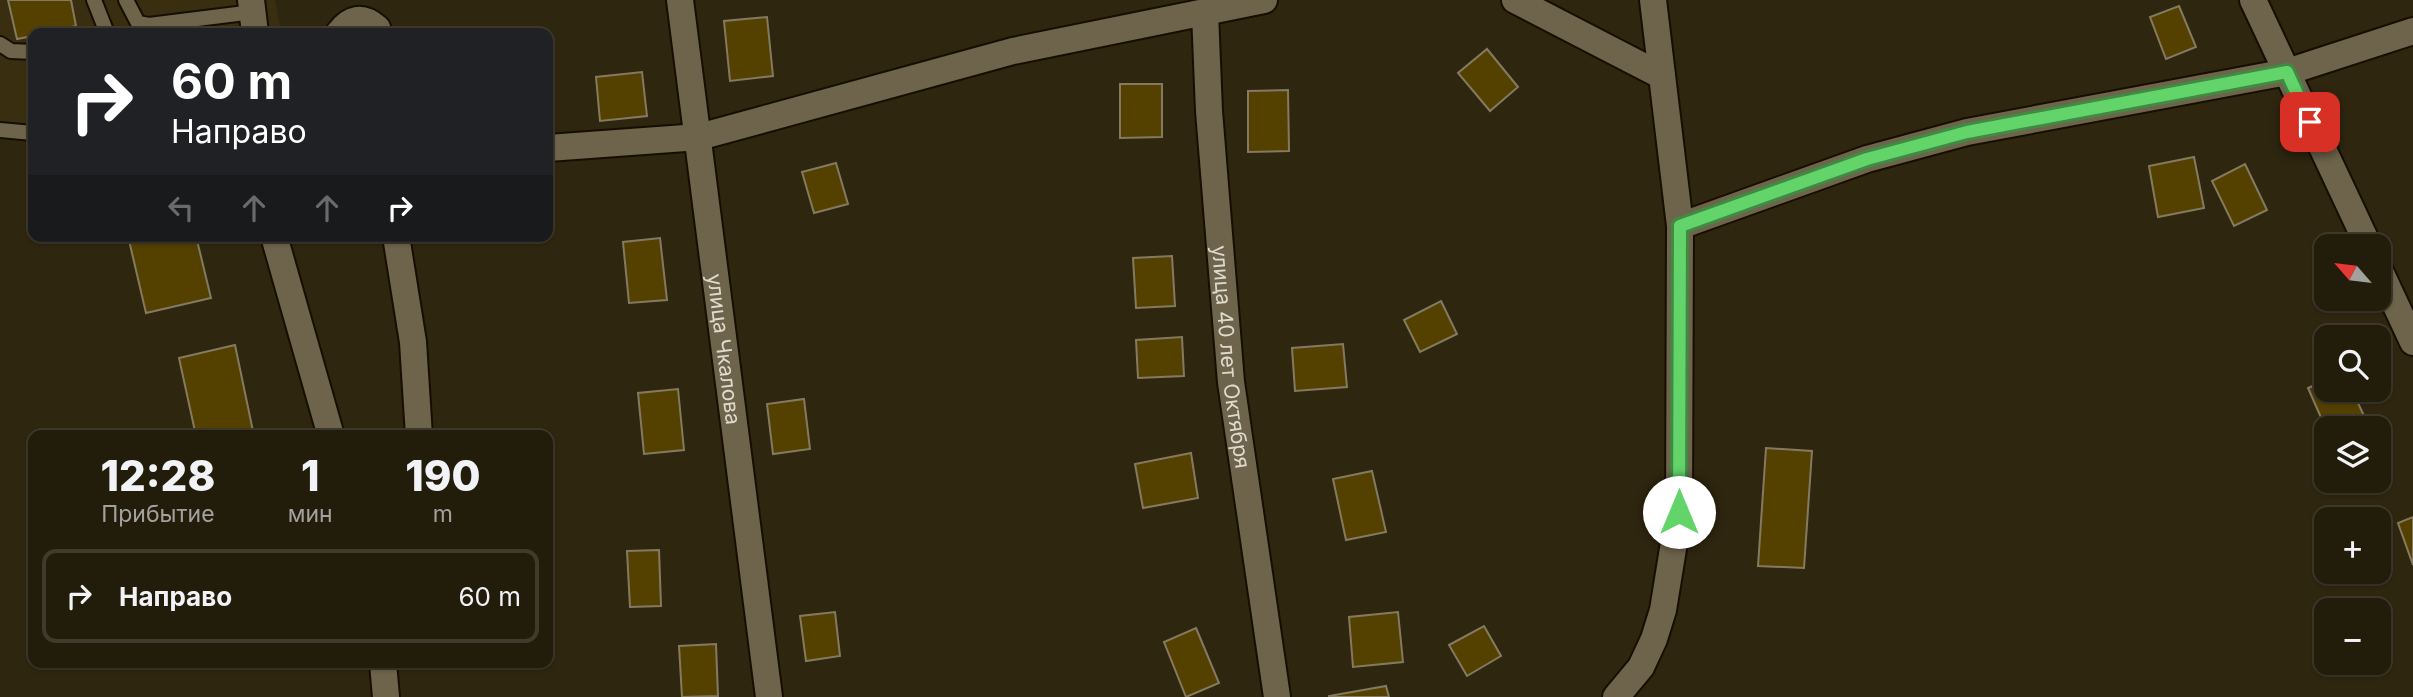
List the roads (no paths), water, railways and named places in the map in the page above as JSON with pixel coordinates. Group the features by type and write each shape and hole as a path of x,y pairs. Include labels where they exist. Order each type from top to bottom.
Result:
{"street":[{"name":"улица Чкалова","path":"680,0 769,697"},
{"path":"553,148 699,137 1013,51 1264,0"},
{"path":"1515,0 1662,76"},
{"path":"1616,697 1641,667 1654,639 1663,610 1678,524 1680,226 1653,0"},
{"path":"2253,0 2363,234"},
{"name":"улица 40 лет Октября","path":"1205,13 1209,111 1231,382 1277,697"},
{"path":"342,28 354,19 364,19 377,28"},
{"path":"1680,226 1867,159 1967,132 2287,72 2413,31"},
{"path":"276,242 329,430"},
{"path":"397,242 413,342 419,430"},
{"path":"2391,295 2413,342"},
{"path":"383,668 386,697"}],"lane":[{"path":"94,0 105,28"},
{"path":"126,0 138,23 149,25 253,15"},
{"path":"0,44 11,51 28,52"},
{"path":"0,130 28,133"}]}
